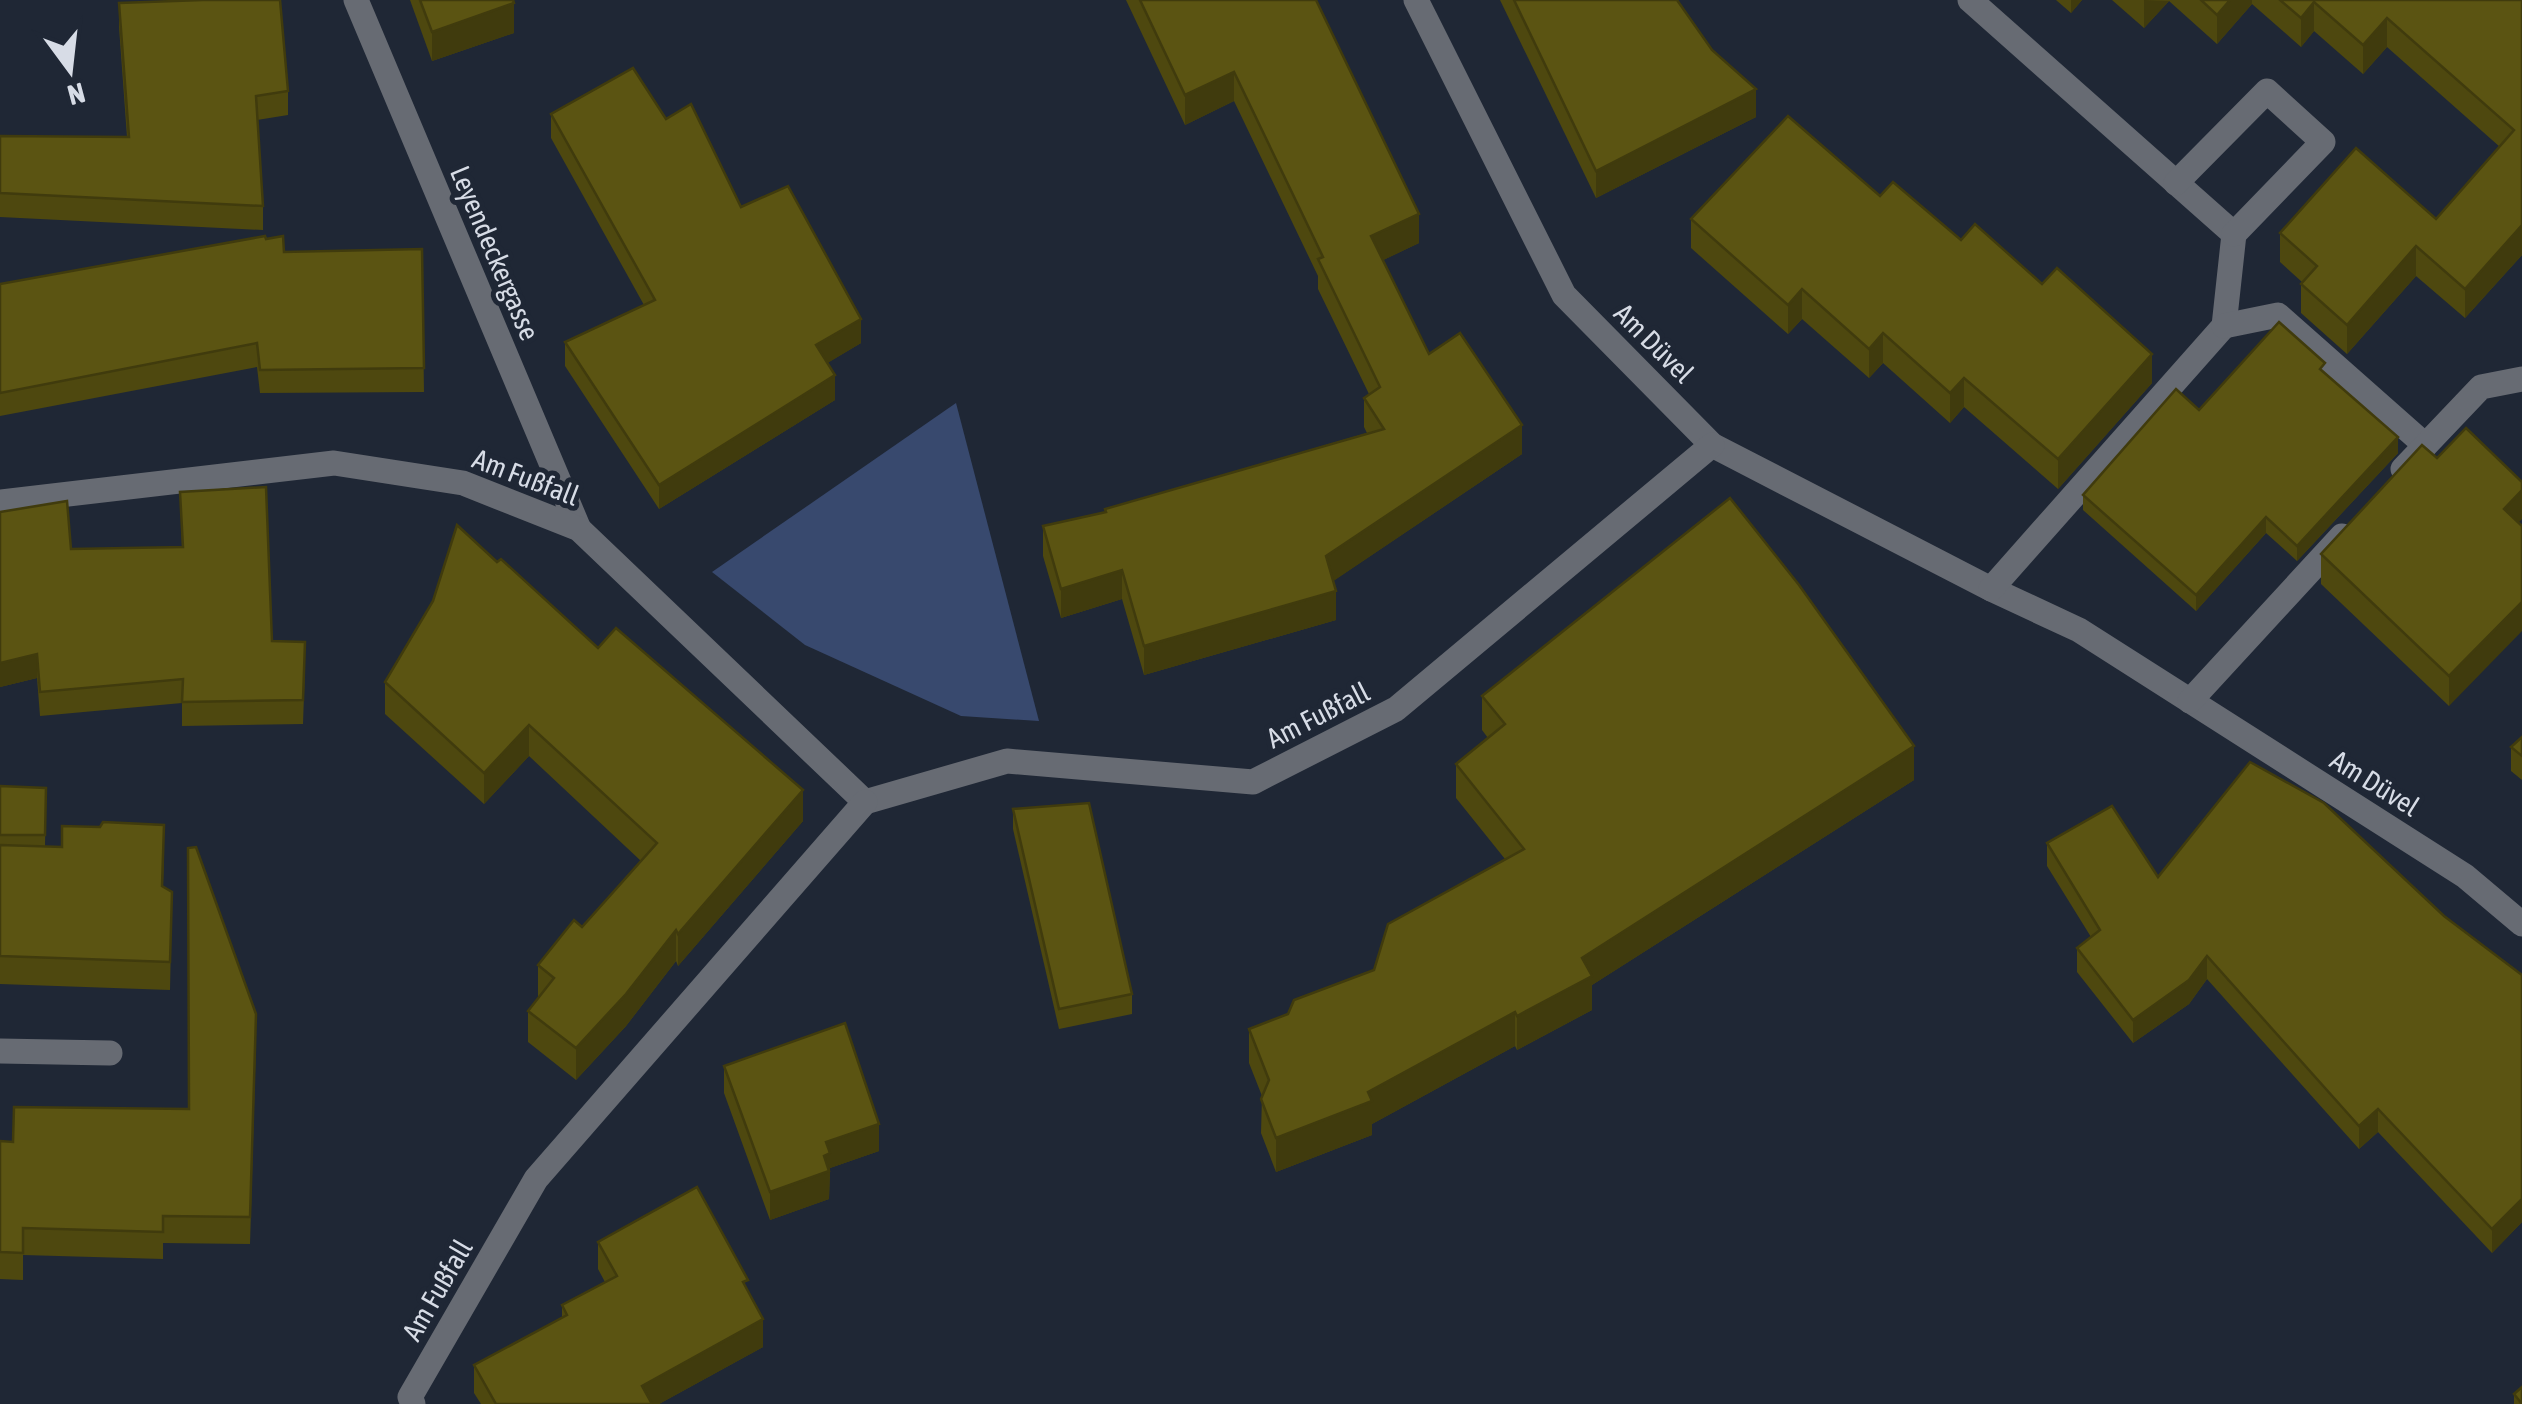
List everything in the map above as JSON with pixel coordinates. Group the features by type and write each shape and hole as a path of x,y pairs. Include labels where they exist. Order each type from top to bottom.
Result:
{"street":[{"name":"Leyendeckergasse","path":"356,0 579,529"},
{"name":"Am Düvel","path":"1416,0 1564,294 1712,445 1991,589 2079,630 2466,876 2522,924"},
{"path":"1970,0 2234,234"},
{"path":"1991,589 2224,326 2234,234 2323,142 2268,92 2176,183"},
{"path":"2224,326 2278,315 2425,445"},
{"path":"2386,488 2482,387 2522,379"},
{"name":"Am Fußfall","path":"411,1400 536,1179 865,802 1008,762 1252,782 1396,708 1712,445"},
{"name":"Am Fußfall","path":"0,502 334,464 462,482 579,529 865,802"},
{"path":"2190,702 2360,516"},
{"path":"0,1051 110,1053"}],"shaded area":[{"path":"956,403 1039,721 961,716 805,645 712,572"}],"building":[{"path":"280,0 288,91 256,96 263,206 0,193 0,136 129,137 119,3"},
{"path":"420,0 513,0 514,3 432,32"},
{"path":"1140,0 1316,0 1419,214 1371,236 1429,354 1460,333 1522,425 1326,556 1336,591 1144,646 1122,570 1061,589 1043,526 1106,512 1105,509 1384,429 1364,398 1380,387 1234,72 1185,95"},
{"path":"1514,0 1677,0 1712,50 1756,89 1596,171"},
{"path":"2201,0 2230,0 2217,15"},
{"path":"2280,0 2522,0 2522,225 2465,289 2416,246 2347,325 2301,284 2317,266 2280,233 2356,148 2436,219 2514,130 2387,18 2363,45 2314,2 2301,18"},
{"path":"633,68 666,119 691,104 741,207 788,186 861,319 816,345 835,375 659,485 565,342 655,300 551,114"},
{"path":"1788,116 1880,196 1893,182 1961,240 1975,224 2042,284 2057,268 2152,354 2058,459 1964,378 1950,393 1883,333 1869,349 1802,289 1788,305 1691,219"},
{"path":"265,236 283,236 284,252 422,249 424,368 260,370 257,343 0,393 0,284"},
{"path":"2279,322 2325,363 2320,369 2398,437 2297,546 2266,517 2196,595 2083,495 2176,389 2199,410"},
{"path":"2466,428 2522,482 2522,490 2504,509 2522,526 2522,602 2449,676 2321,554 2422,445 2437,458"},
{"path":"266,487 272,641 305,642 303,700 182,702 183,679 40,692 37,654 0,663 0,512 67,501 71,549 183,547 180,492"},
{"path":"1730,498 1799,585 1914,746 1582,958 1592,976 1517,1016 1515,1012 1368,1092 1372,1101 1276,1138 1261,1099 1269,1080 1249,1029 1288,1014 1294,1000 1374,970 1388,924 1524,849 1456,764 1505,724 1482,696"},
{"path":"457,525 497,562 501,559 598,648 616,628 803,790 576,1048 528,1011 554,978 538,965 574,920 582,927 657,843 529,725 484,773 385,682 433,601"},
{"path":"2522,737 2522,756 2511,747"},
{"path":"2250,762 2324,803 2444,916 2522,975 2522,1199 2492,1229 2378,1109 2359,1126 2207,956 2189,980 2133,1020 2077,948 2100,930 2047,843 2112,806 2158,877"},
{"path":"0,786 46,788 45,835 0,835"},
{"path":"1089,803 1132,994 1059,1009 1013,809"},
{"path":"103,822 164,825 162,886 172,892 170,962 0,956 0,845 62,847 62,826 100,827"},
{"path":"196,847 256,1014 250,1217 163,1216 163,1232 23,1228 23,1253 0,1252 0,1141 13,1142 14,1107 189,1109 188,848"},
{"path":"845,1023 879,1124 826,1142 830,1153 824,1156 829,1171 770,1192 724,1066"},
{"path":"697,1187 748,1280 743,1282 763,1319 642,1386 652,1404 496,1404 474,1365 567,1315 562,1305 617,1276 598,1242"},
{"path":"2522,1387 2522,1404 2514,1394"}]}
